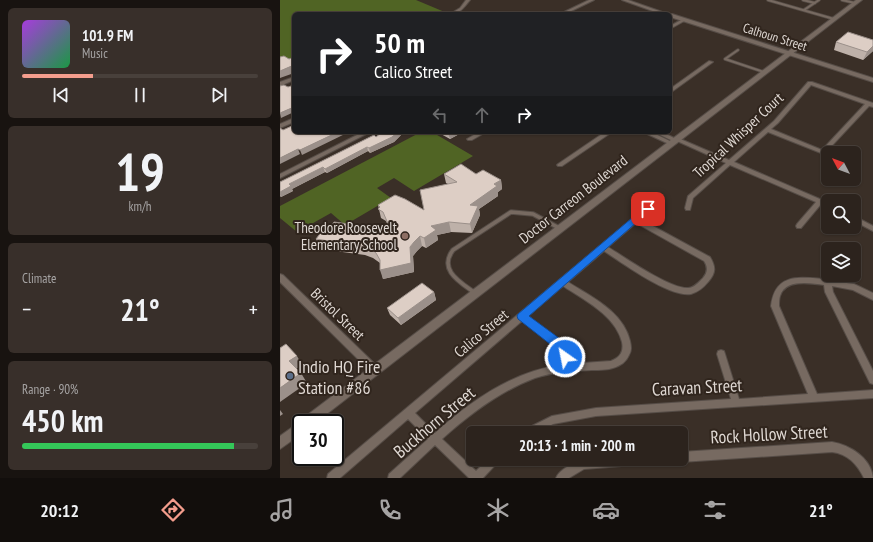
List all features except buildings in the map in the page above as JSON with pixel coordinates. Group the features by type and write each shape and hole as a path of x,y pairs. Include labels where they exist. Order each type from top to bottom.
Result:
{"main road":[{"name":"Doctor Carreon Boulevard","path":"318,414 857,2"},
{"path":"280,443 292,434"}],"street":[{"path":"456,12 461,9 468,0"},
{"path":"566,12 592,0"},
{"path":"624,0 660,12"},
{"name":"Calhoun Street","path":"672,16 873,80"},
{"path":"672,27 684,20"},
{"path":"672,90 712,62"},
{"path":"280,84 292,80"},
{"name":"Tropical Whisper Court","path":"688,208 690,197 767,129 810,83 871,105"},
{"path":"767,129 823,152 871,105"},
{"path":"280,126 292,121"},
{"path":"280,176 363,134"},
{"path":"470,139 479,134"},
{"path":"560,165 606,134"},
{"path":"652,134 730,162 820,202 799,226"},
{"path":"661,134 674,141"},
{"name":"Calico Street","path":"332,478 648,209"},
{"path":"603,247 674,289 689,291 697,288 710,275 711,265 707,259 636,220"},
{"path":"861,222 872,228"},
{"name":"Bristol Street","path":"280,277 376,371"},
{"path":"814,398 775,306 775,297 779,290 791,281 806,280 854,287 873,297"},
{"name":"Buckhorn Street","path":"393,478 473,407 492,394 537,374 564,369 612,365 619,362 627,351 626,342 622,332 609,315 562,282"},
{"path":"827,283 829,292 873,380"},
{"path":"522,316 561,347 565,357 564,369"},
{"path":"721,354 736,402"},
{"name":"Caravan Street","path":"540,426 552,420 596,412 873,394"},
{"path":"408,413 476,478 488,466"},
{"name":"Rock Hollow Street","path":"688,457 832,447 840,448 858,458 864,465 869,478"},
{"path":"561,478 580,466"}],"lane":[{"path":"768,0 834,19"},
{"path":"803,0 815,3"},
{"path":"804,10 819,0"},
{"path":"842,0 857,2"},
{"path":"738,50 725,59 764,72"},
{"path":"476,294 454,278 450,273 447,260 448,255 453,250 511,212 533,214 560,229"}],"green space":[{"path":"280,0 416,0 445,12 292,12 292,62 280,63"},
{"path":"417,134 435,134 473,156 414,191 394,178 377,188 391,198 345,225 331,213 297,232 280,218 280,206"}],"place":[{"name":"Theodore Roosevelt Elementary School","path":"405,236"},
{"name":"Indio HQ Fire Station #86","path":"290,376"}],"route":[{"path":"565,357 563,350 559,345 522,316 648,209"}]}
